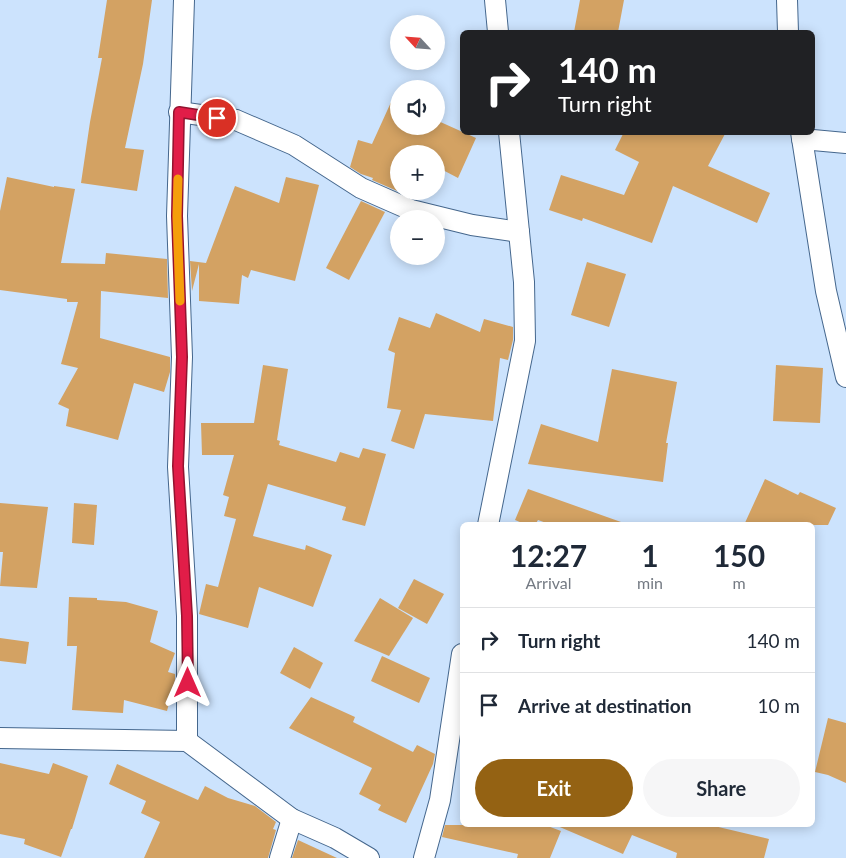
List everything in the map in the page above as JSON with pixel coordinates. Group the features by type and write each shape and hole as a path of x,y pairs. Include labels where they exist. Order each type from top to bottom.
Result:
{"street":[{"path":"184,0 177,216 182,357 178,466 187,616 187,741"},
{"path":"495,0 498,30"},
{"path":"787,0 788,30"},
{"path":"179,112 236,120 294,145 361,188 411,210 472,225 519,232"},
{"path":"489,522 525,341 524,282 509,135"},
{"path":"846,143 802,136 826,291 846,377"},
{"path":"424,858 440,800 460,667"},
{"path":"0,738 187,741 292,819 335,838 369,858"},
{"path":"280,858 292,819"}],"building":[{"path":"107,0 152,0 143,64 125,148 144,150 137,191 81,183 102,58 98,58"},
{"path":"580,0 624,0 618,30 574,30"},
{"path":"390,104 390,135 445,135 445,124 460,131 460,135 469,135 476,138 458,178 445,171 445,145 390,145 390,188 350,167 358,140 372,144"},
{"path":"622,135 724,135 708,166 770,193 757,223 673,186 652,243 583,218 582,221 549,210 561,175 624,195 639,162 615,150"},
{"path":"7,177 54,187 75,189 61,263 105,264 106,253 167,259 168,298 101,291 100,338 170,357 170,372 164,392 134,383 118,440 66,426 69,409 58,404 78,368 61,364 78,302 67,302 67,299 0,290 0,211"},
{"path":"286,177 319,185 295,281 251,270 248,278 242,275 239,304 199,301 199,264 192,291 190,261 206,263 235,186 279,203"},
{"path":"361,201 385,212 349,280 326,268"},
{"path":"587,262 626,274 609,327 571,315"},
{"path":"436,313 480,332 484,319 513,327 513,340 508,360 500,358 493,421 425,414 414,449 391,441 401,410 387,408 395,353 388,350 399,317 430,328"},
{"path":"263,365 288,369 277,440 280,441 279,445 336,462 340,452 359,458 363,448 386,454 365,526 342,520 346,507 268,484 253,536 305,550 306,545 332,555 313,607 259,587 248,628 199,614 206,584 218,587 236,519 224,516 229,497 223,495 234,455 202,455 201,423 254,423"},
{"path":"776,365 823,368 820,423 773,421"},
{"path":"612,369 677,382 666,443 668,443 663,482 528,464 541,424 598,442"},
{"path":"765,479 798,495 800,492 836,508 828,525 815,525 815,522 745,522"},
{"path":"528,489 621,522 544,522 538,520 537,522 520,522 515,520"},
{"path":"0,503 48,507 37,588 0,586 3,552 0,552"},
{"path":"74,503 97,505 94,545 72,543"},
{"path":"414,579 444,594 427,624 398,608"},
{"path":"69,597 126,602 158,611 150,642 175,653 168,672 175,674 175,680 167,711 124,700 123,713 72,710 77,646 67,646"},
{"path":"380,598 413,618 389,656 354,641"},
{"path":"0,638 29,642 26,664 0,661"},
{"path":"294,647 323,663 310,689 280,673"},
{"path":"382,656 430,678 419,703 371,681"},
{"path":"311,697 355,717 353,722 413,752 417,745 435,754 433,764 406,823 378,810 381,805 359,794 372,768 289,728"},
{"path":"828,718 846,723 846,783 828,775 815,772"},
{"path":"0,763 49,774 53,763 88,776 72,829 61,857 24,844 25,839 0,834"},
{"path":"117,764 198,800 205,786 228,798 255,806 276,822 273,829 276,830 268,858 144,858 160,822 141,813 146,801 109,784"},
{"path":"445,825 460,825 460,827 550,827 561,831 550,858 517,858 518,854 442,837"},
{"path":"560,827 718,827 769,839 764,858 676,858 677,853 632,835 623,854"},
{"path":"298,840 337,858 292,858"}],"slow traffic":[{"path":"178,179 177,216 180,301"}],"route":[{"path":"188,683 187,616 178,466 182,357 177,216 179,112 217,118"}]}
